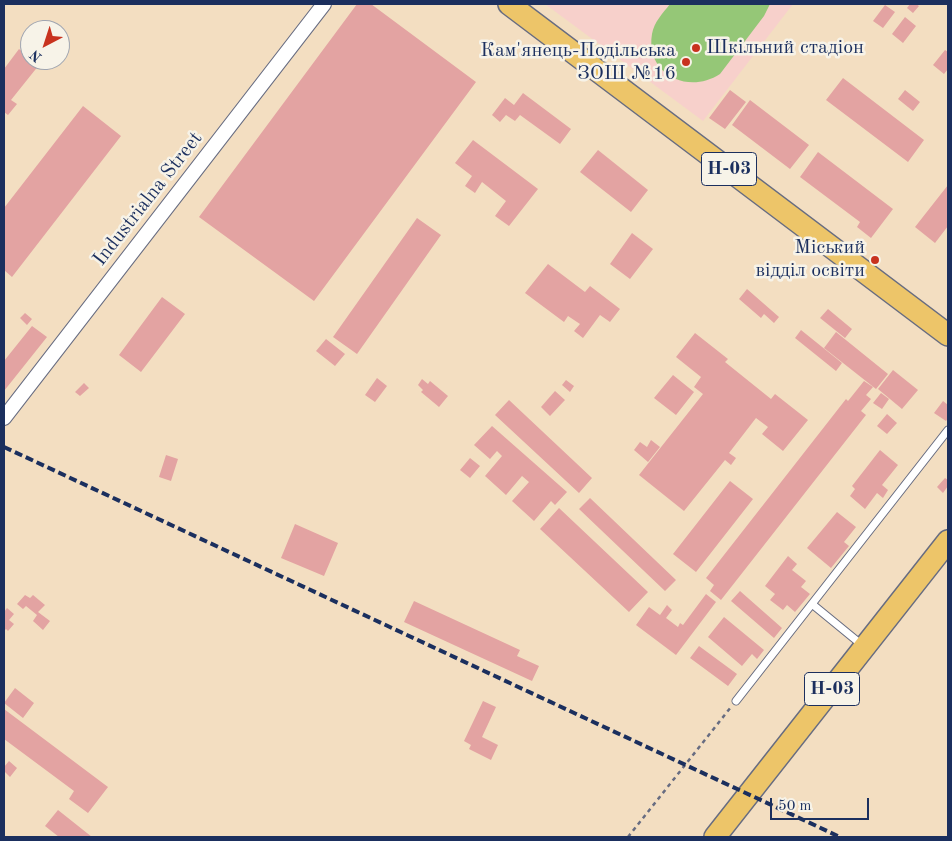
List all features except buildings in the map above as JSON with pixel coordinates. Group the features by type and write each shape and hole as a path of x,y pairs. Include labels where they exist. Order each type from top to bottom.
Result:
{"main road":[{"name":"Н-03","path":"509,4 948,335"},
{"name":"Н-03","path":"716,837 948,541"}],"street":[{"name":"Industrialna Street","path":"4,418 324,4"}],"lane":[{"path":"736,701 948,430"},
{"path":"812,604 865,647"}],"path":[{"path":"628,837 736,701"}],"shaded area":[{"name":"Кам'янець-Подільська ЗОШ №16","path":"545,4 793,4 703,121"}],"green space":[{"name":"Шкільний стадіон","path":"670,4 770,4 764,16 720,74 708,80 695,82 671,77 662,70 655,60 652,48 653,30 659,18"}],"railway":[{"path":"4,447 840,837"}],"place":[{"name":"Шкільний стадіон","path":"696,48"},
{"name":"Кам'янець-Подільська ЗОШ №16","path":"686,62"},
{"name":"Міський відділ освіти","path":"875,260"}]}
